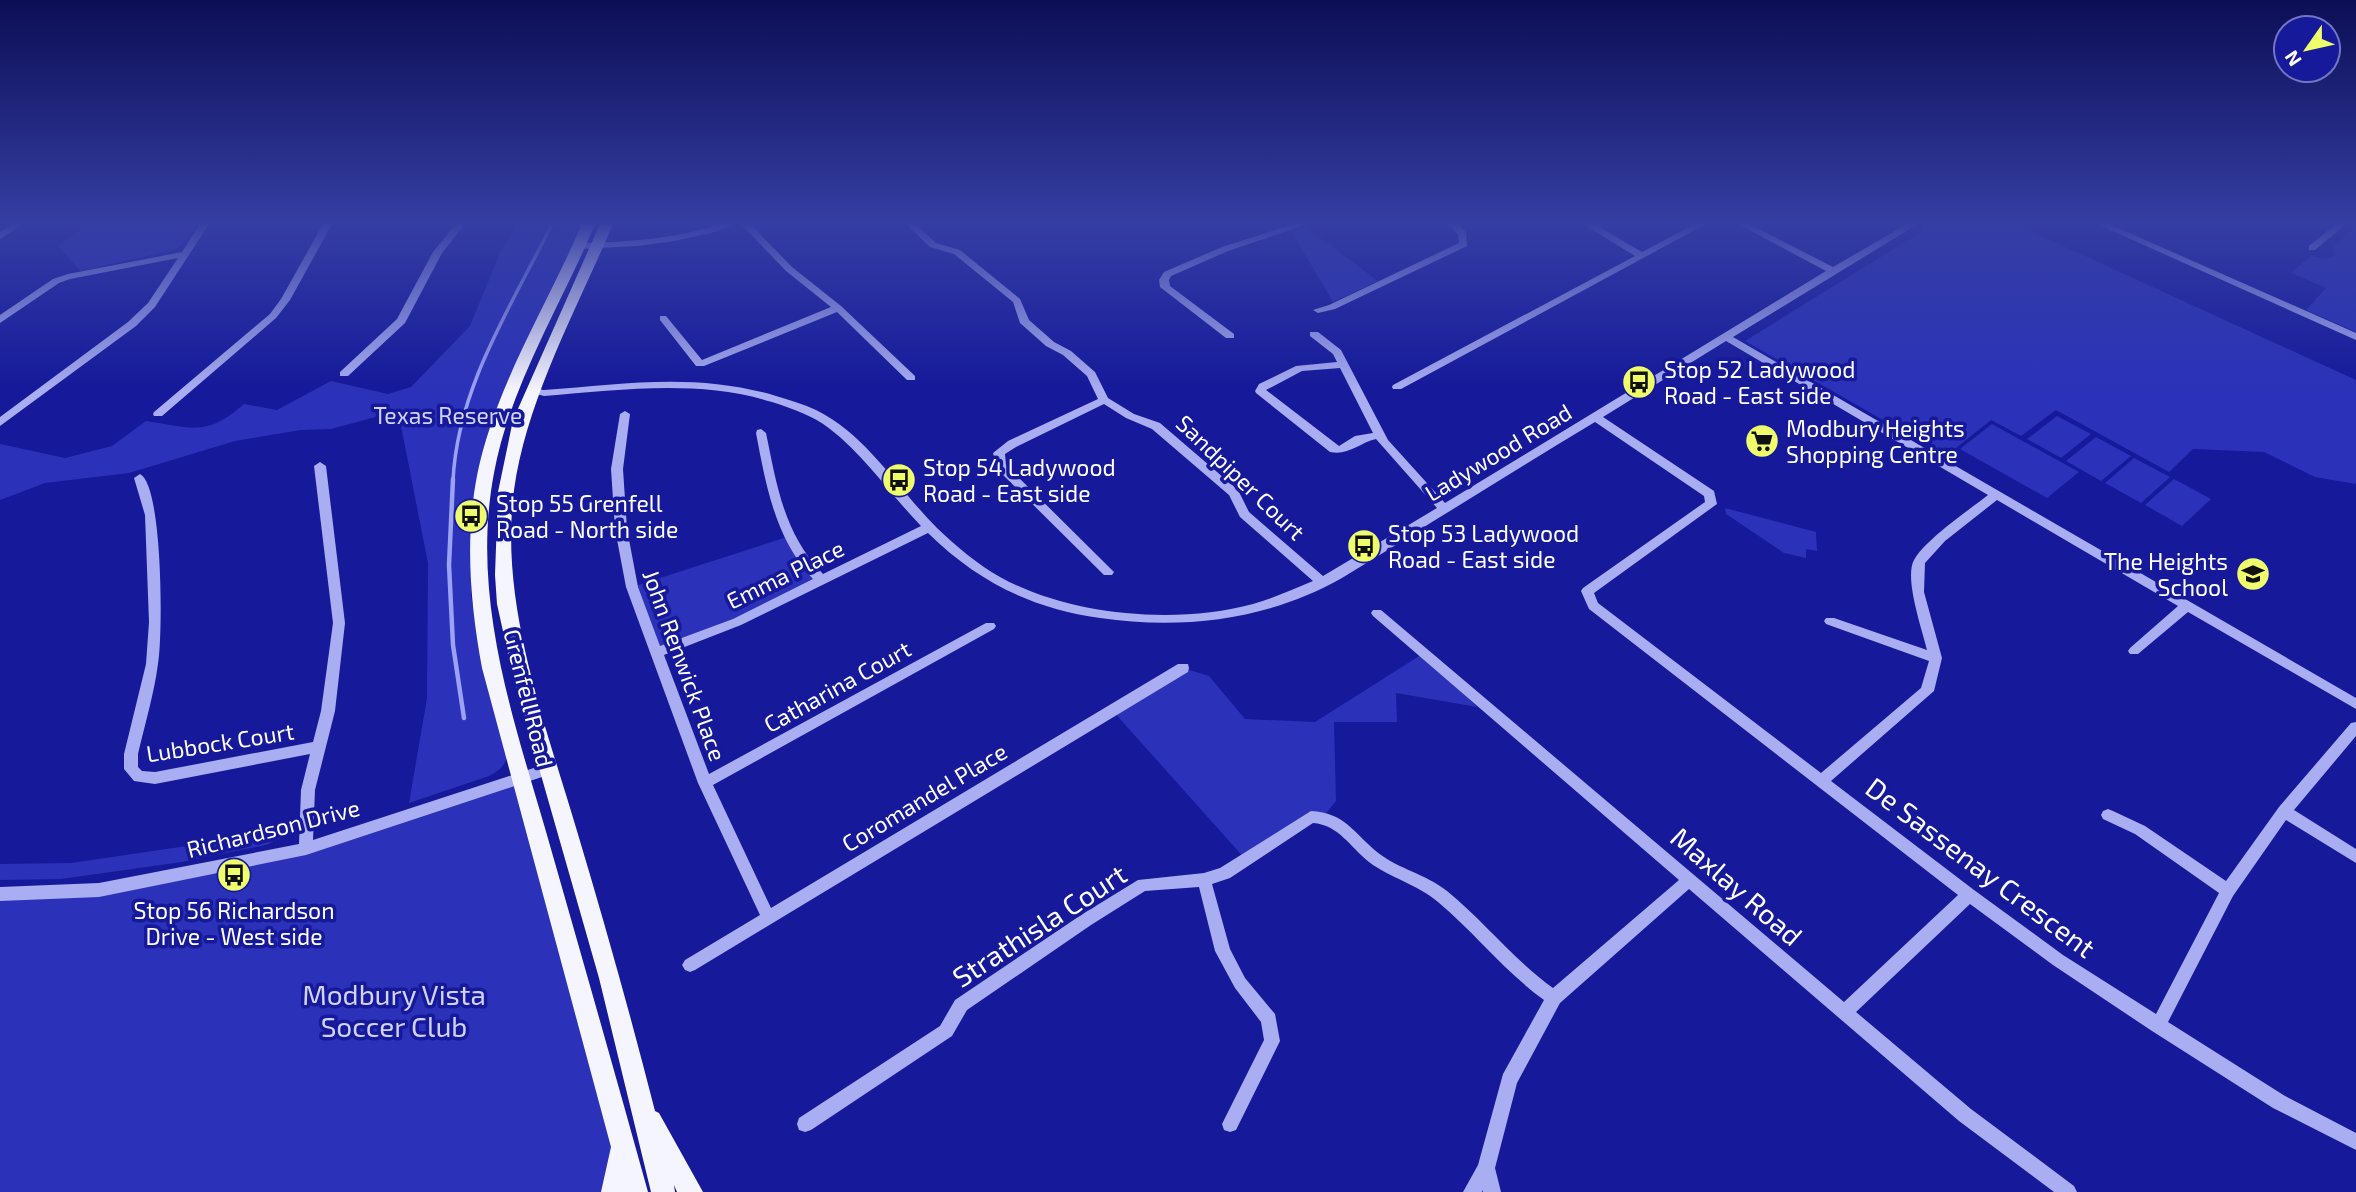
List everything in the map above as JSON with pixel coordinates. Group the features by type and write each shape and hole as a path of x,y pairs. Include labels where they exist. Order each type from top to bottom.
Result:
{"main road":[{"name":"Grenfell Road","path":"564,280 500,421 485,480 478,533 478,581 483,633 520,780 636,1192"},
{"name":"Grenfell Road","path":"584,280 521,420 510,465 504,517 503,575 514,643 610,978 663,1192"},
{"path":"512,391 533,390"},
{"path":"639,1100 691,1192"},
{"path":"613,1192 623,1145"}],"street":[{"path":"0,320 61,280"},
{"path":"0,422 132,324 152,305 169,280"},
{"path":"158,414 273,316 295,280"},
{"path":"344,374 401,321 423,280"},
{"path":"802,280 838,309 911,378"},
{"name":"Sandpiper Court","path":"991,280 1017,301 1024,321 1091,374 1104,400 1130,416 1156,426 1234,493 1244,514 1322,582"},
{"path":"1164,280 1165,287 1230,336"},
{"path":"1318,310 1332,307 1389,280"},
{"path":"1397,387 1599,280"},
{"name":"Ladywood Road","path":"533,390 544,394 662,382 709,383 760,394 814,413 852,441 929,527 997,581 1054,605 1174,620 1250,609 1322,582 1819,280"},
{"path":"2226,280 2356,337"},
{"path":"663,318 699,364 838,309"},
{"path":"1314,334 1337,352 1383,442 1444,509"},
{"path":"1726,337 2356,704"},
{"path":"1342,365 1300,368 1263,386 1260,391 1334,449 1341,450 1359,439 1381,435"},
{"path":"1104,400 1012,443 999,453 1001,466 1108,572"},
{"name":"John Renwick Place","path":"625,414 617,469 621,529 634,596 705,783 768,917"},
{"name":"De Sassenay Crescent","path":"1595,417 1710,494 1712,505 1587,591 1593,607 2057,960 2279,1102 2356,1142"},
{"path":"761,433 777,509 787,537 806,566 820,579"},
{"path":"306,849 308,790 328,711 339,623 320,466"},
{"name":"Lubbock Court","path":"140,478 151,515 155,622 152,664 131,754 131,769 139,777 155,778 318,747"},
{"path":"1821,780 1927,691 1936,658 1918,592 1919,562 1941,538 1995,495"},
{"name":"Emma Place","path":"657,652 737,622 929,527"},
{"path":"2134,651 2186,606"},
{"name":"Maxlay Road","path":"1377,613 1965,1115 2068,1192"},
{"path":"1830,621 1936,658"},
{"name":"Catharina Court","path":"705,783 990,626"},
{"name":"Coromandel Place","path":"690,965 1183,668"},
{"path":"2158,1026 2228,891 2284,811 2356,727"},
{"name":"Richardson Drive","path":"0,894 99,891 306,849 549,769"},
{"path":"2284,811 2356,857"},
{"path":"2108,815 2140,830 2228,891"},
{"name":"Strathisla Court","path":"805,1125 946,1031 961,1005 1143,885 1204,880 1225,873 1311,817 1323,817 1341,824 1373,857 1440,895 1531,983 1554,998"},
{"path":"1472,1192 1486,1168 1509,1080 1554,998 1690,879"},
{"path":"1204,880 1223,951 1240,983 1269,1019 1272,1041 1230,1124"},
{"path":"1844,1012 1969,895"},
{"path":"1486,1168 1492,1192"}],"green space":[{"name":"Texas Reserve","path":"489,280 561,280 474,506 471,596 485,670 508,753 502,767 489,776 409,803 427,698 428,563 398,411 331,429 301,430 235,441 129,473 45,483 0,500 0,444 65,458 112,446 146,421 198,428 209,426 244,404 277,410 331,381 388,394 411,387 470,326"},
{"path":"1320,280 1378,281 1333,302"},
{"path":"1844,280 2137,280 2356,380 2356,484 2315,477 2264,452 2193,449 2169,472 2056,410 2021,436 1991,420 1946,456 1745,341"},
{"path":"2306,280 2356,280 2356,332 2306,310 2326,288"},
{"path":"2057,416 2091,434 2061,458 2027,439"},
{"path":"1992,424 2079,472 2047,498 1960,449"},
{"path":"2096,437 2131,456 2101,481 2066,461"},
{"path":"2134,458 2170,477 2141,503 2105,483"},
{"path":"2174,479 2211,499 2182,526 2145,505"},
{"path":"1725,508 1816,532 1817,551 1806,549 1806,558 1784,553 1726,514"},
{"path":"787,537 820,579 737,622 657,652 632,587"},
{"path":"1424,653 1477,707 1396,693 1397,722 1334,722 1336,801 1323,817 1247,861 1112,710 1183,668 1209,676 1245,719 1315,722"},
{"name":"Modbury Vista Soccer Club","path":"520,780 623,1145 612,1192 0,1192 0,894 99,890 306,849"},
{"path":"302,821 293,832 266,845 182,862 61,879 0,880 0,864 71,863 187,846"}],"waterway":[{"path":"453,481 457,447 476,380 523,280"},
{"path":"453,479 449,565 453,645 464,718"}],"place":[{"name":"Stop 52 Ladywood Road - East side","path":"1639,382"},
{"name":"Modbury Heights Shopping Centre","path":"1762,441"},
{"name":"Stop 54 Ladywood Road - East side","path":"899,480"},
{"name":"Stop 55 Grenfell Road - North side","path":"471,516"},
{"name":"Stop 53 Ladywood Road - East side","path":"1364,546"},
{"name":"The Heights School","path":"2253,574"},
{"name":"Stop 56 Richardson Drive - West side","path":"234,875"}]}
